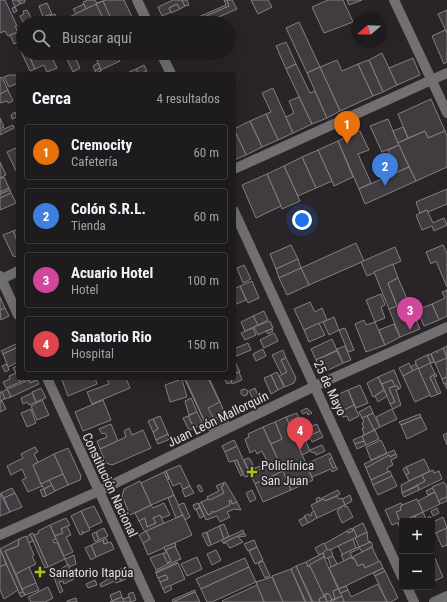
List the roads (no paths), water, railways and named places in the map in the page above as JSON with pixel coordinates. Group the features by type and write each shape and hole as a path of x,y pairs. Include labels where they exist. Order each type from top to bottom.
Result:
{"street":[{"path":"137,0 145,16"},
{"path":"394,0 447,113"},
{"path":"165,60 170,72"},
{"path":"236,169 447,73"},
{"name":"25 de Mayo","path":"236,215 399,569"},
{"path":"16,272 0,278 16,311"},
{"name":"Juan León Mallorquín","path":"0,535 99,491 315,386 447,327"},
{"name":"Constitución Nacional","path":"48,380 150,602"},
{"path":"408,590 414,602"},
{"path":"434,602 447,596"}],"place":[{"name":"Cremocity","path":"347,144"},
{"name":"Colón S.R.L.","path":"385,186"},
{"name":"Acuario Hotel","path":"410,330"},
{"name":"Sanatorio Rio","path":"300,450"},
{"name":"Policlínica San Juan","path":"252,472"},
{"name":"Sanatorio Itapúa","path":"40,572"}]}
